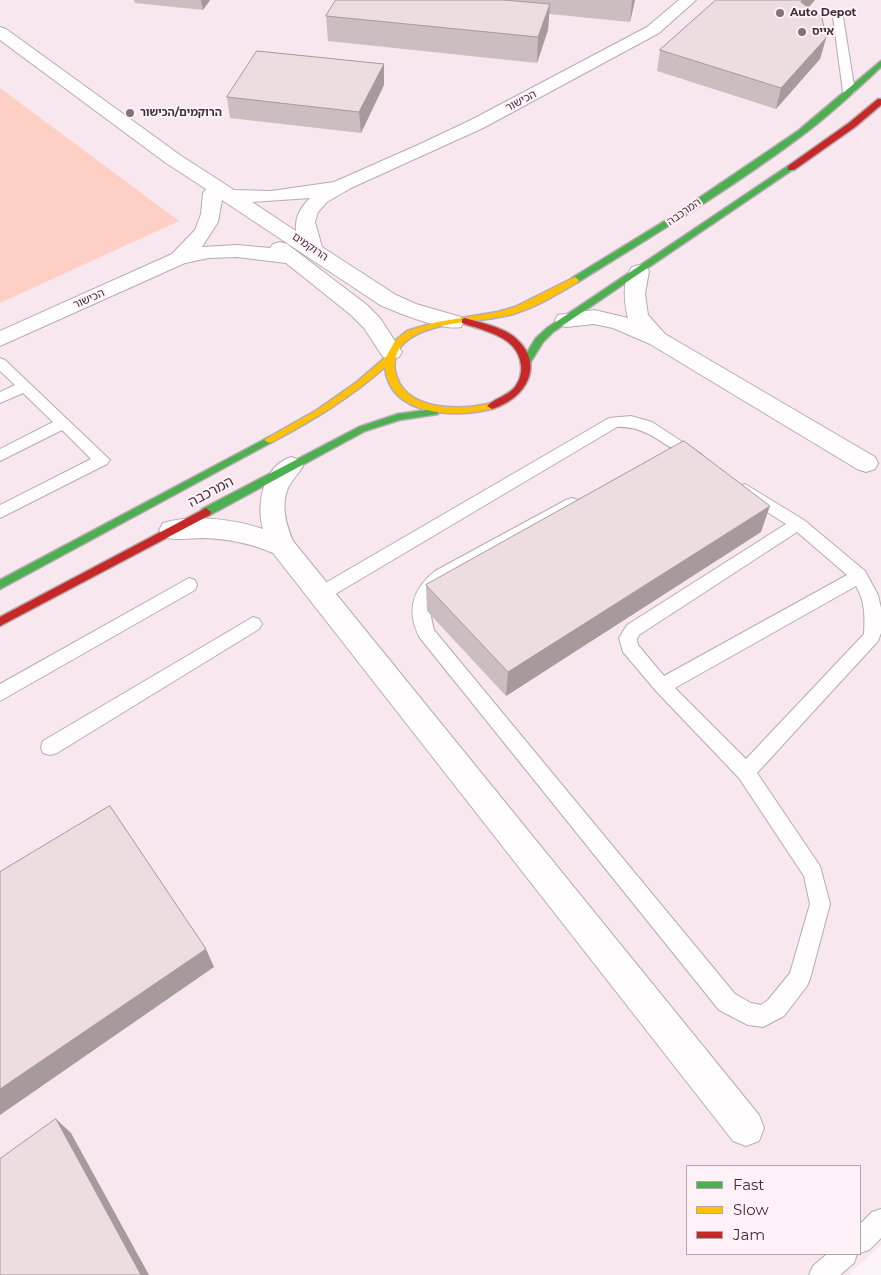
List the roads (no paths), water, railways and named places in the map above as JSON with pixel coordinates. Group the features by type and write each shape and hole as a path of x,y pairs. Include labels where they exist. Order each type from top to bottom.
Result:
{"street":[{"name":"הכישור","path":"0,339 179,258 207,251 229,250 304,254 305,222 309,210 320,198 344,184 477,124 653,30 688,0"},
{"name":"הרוקמים","path":"0,32 222,194 258,231 388,300 408,309 459,322"},
{"name":"המרכבה","path":"459,322 504,314 526,307 586,274 660,229 816,121 881,63"},
{"name":"המרכבה","path":"527,361 539,340 566,320 816,151 881,101"},
{"name":"הכישור","path":"179,258 201,239 222,194 265,198 285,197 344,184"},
{"name":"הרוקמים","path":"304,254 372,323 390,356"},
{"path":"639,271 634,294 638,317 658,339"},
{"path":"566,320 594,317 619,322 658,339 866,463"},
{"path":"442,322 459,322 487,326 507,335 521,347 527,361 527,375 520,388 506,400 488,408 466,412 444,411 423,406 405,396 392,383 388,367 390,356 402,338 420,328 442,322"},
{"name":"המרכבה","path":"0,586 320,412 360,384 390,356"},
{"name":"המרכבה","path":"0,622 362,429 389,418 408,413 444,411"},
{"path":"291,466 276,486 272,504 274,526 282,546 746,1128"},
{"path":"172,530 205,527 228,529 264,537 282,546"}],"lane":[{"path":"838,17 849,92"},
{"path":"0,363 102,460 0,512"},
{"path":"0,398 24,386"},
{"path":"321,594 614,422 631,421 646,426 710,467"},
{"path":"0,456 64,423"},
{"path":"661,455 678,446"},
{"path":"734,482 798,524 859,576 870,595 874,616 872,636 746,772"},
{"path":"585,497 441,576 426,589 422,620 426,632 727,1002 748,1014 763,1016 776,1008 799,979 820,904 813,873 746,772 662,686 629,646 628,638 633,630 798,524"},
{"path":"662,686 859,576"},
{"path":"0,693 189,585"},
{"path":"50,747 253,624"},
{"path":"861,1239 881,1221"},
{"path":"822,1275 844,1255"}],"place":[{"name":"Auto Depot","path":"780,13"},
{"name":"אייס","path":"802,32"},
{"name":"הרוקמים/הכישור","path":"130,113"}]}
